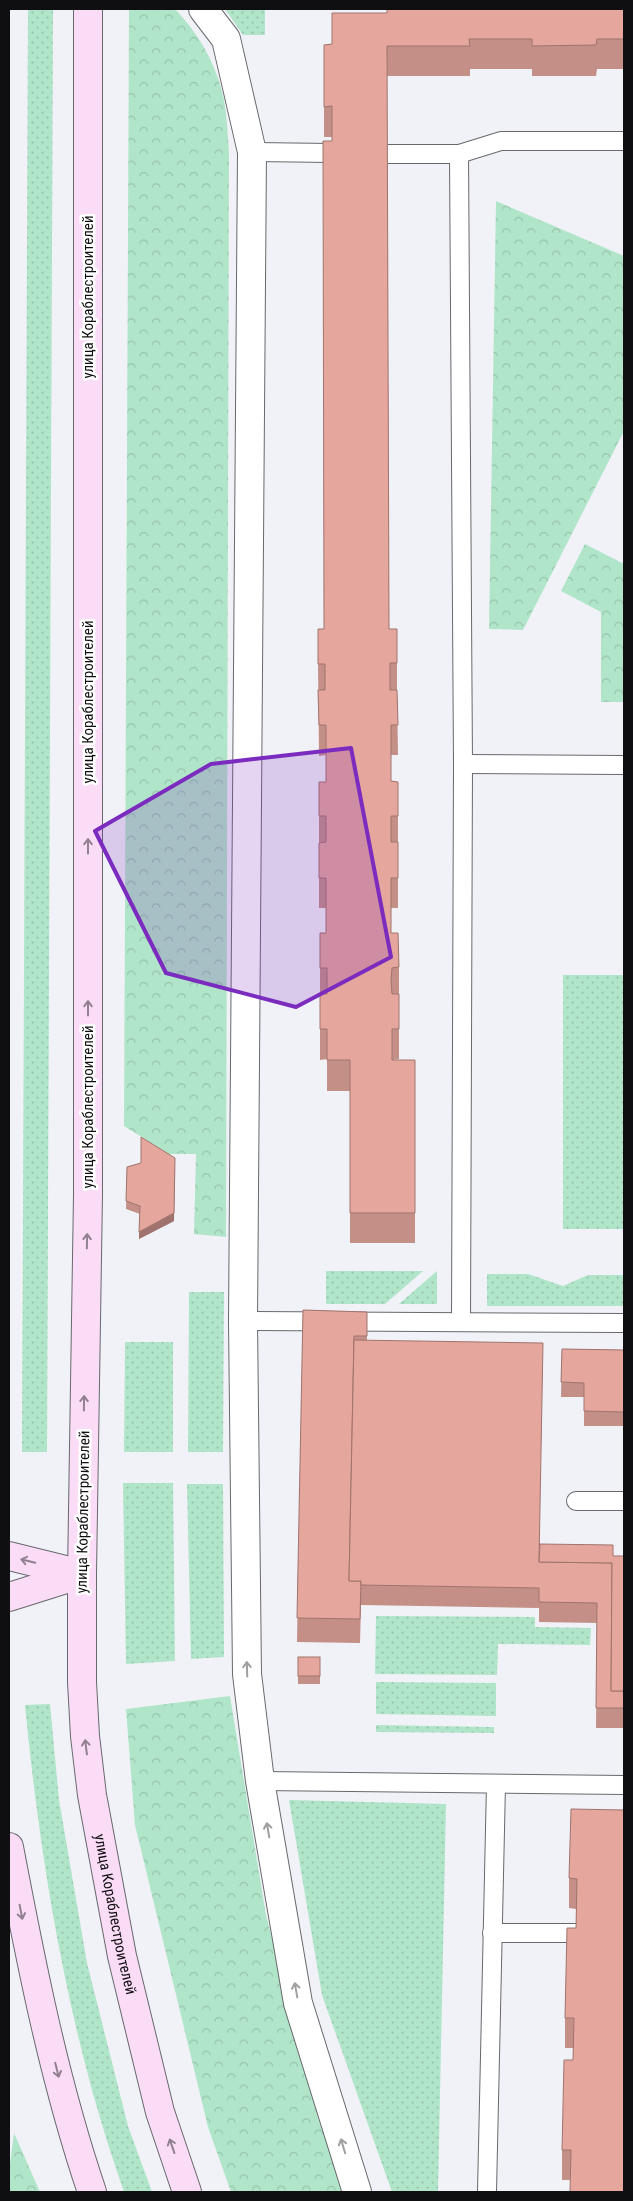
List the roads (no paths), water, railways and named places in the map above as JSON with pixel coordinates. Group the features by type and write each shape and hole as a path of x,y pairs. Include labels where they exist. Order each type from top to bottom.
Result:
{"main road":[{"name":"улица Кораблестроителей","path":"88,9 88,1194 82,1682 85,1736 92,1795 122,1956 160,2112 187,2192"},
{"path":"9,1556 82,1574"},
{"path":"9,1597 82,1574"},
{"path":"9,1847 34,1982 75,2142 92,2192"}],"street":[{"path":"203,9 226,39 252,152 243,1321 247,1674 260,1781 298,2003 357,2192"}],"lane":[{"path":"388,154 459,154 501,141 624,141"},
{"path":"252,152 332,153"},
{"path":"459,154 463,764 461,1322"},
{"path":"463,764 624,765"},
{"path":"243,1321 624,1323"},
{"path":"576,1501 624,1501"},
{"path":"260,1781 624,1785"},
{"path":"487,2192 496,1784"},
{"path":"492,1933 577,1933"}]}
